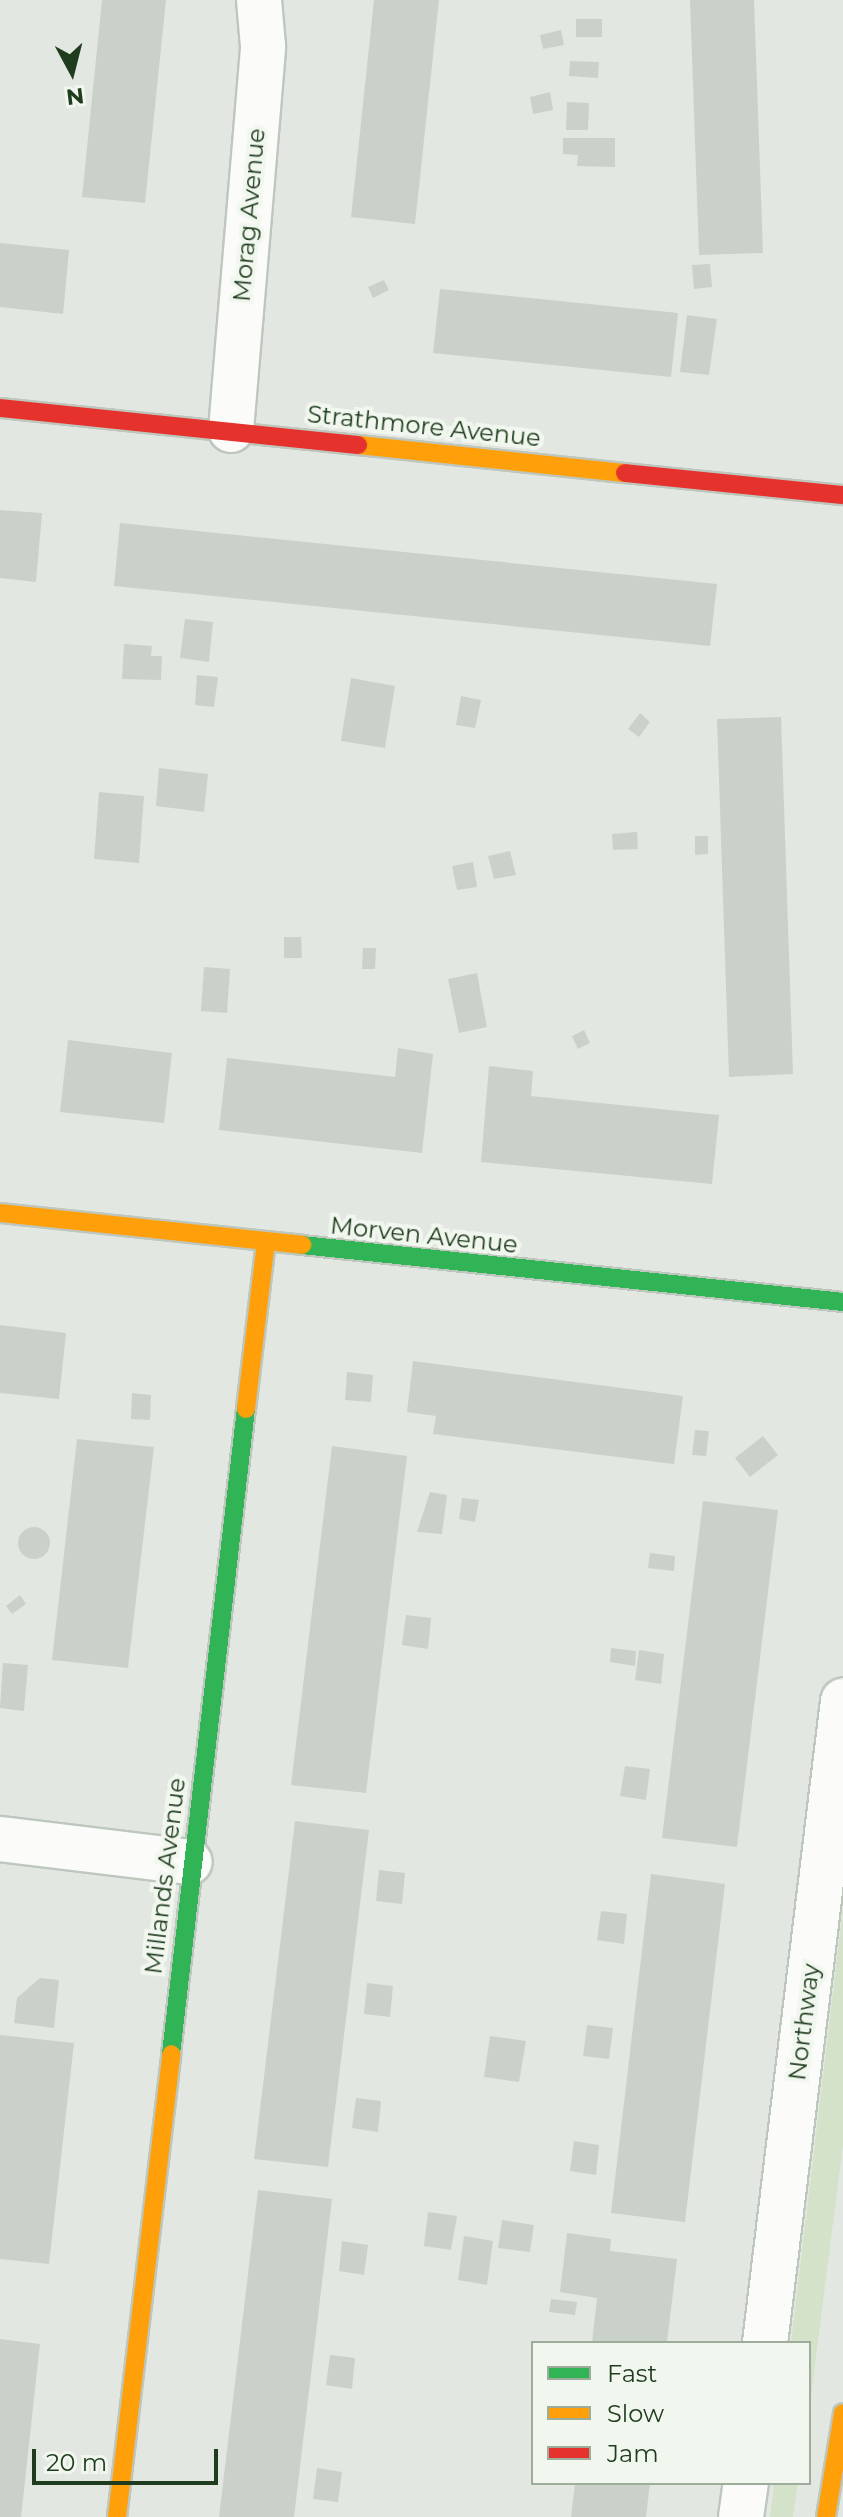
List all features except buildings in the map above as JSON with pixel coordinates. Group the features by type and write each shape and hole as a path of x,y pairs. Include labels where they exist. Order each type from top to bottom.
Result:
{"street":[{"name":"Morag Avenue","path":"231,430 263,46 259,0"},
{"name":"Strathmore Avenue","path":"0,408 843,495"},
{"name":"Morven Avenue","path":"0,1213 843,1302"},
{"name":"Millands Avenue","path":"117,2517 190,1862 266,1241"},
{"name":"Northway","path":"765,2341 843,1701"},
{"path":"0,1839 190,1862"},
{"path":"826,2517 843,2413"},
{"path":"741,2517 746,2485"}],"green space":[{"path":"843,1909 843,2144 811,2397 811,2341 791,2341"},
{"path":"774,2485 798,2485 793,2517 770,2517"}],"traffic: fast":[{"path":"302,1245 843,1302"},
{"path":"171,2054 246,1409"}],"traffic: slow":[{"path":"358,445 625,473"},
{"path":"0,1213 302,1245"},
{"path":"246,1409 266,1241"},
{"path":"117,2517 171,2054"},
{"path":"826,2517 843,2413"}],"traffic: jam":[{"path":"0,408 358,445"},
{"path":"625,473 843,495"}]}
